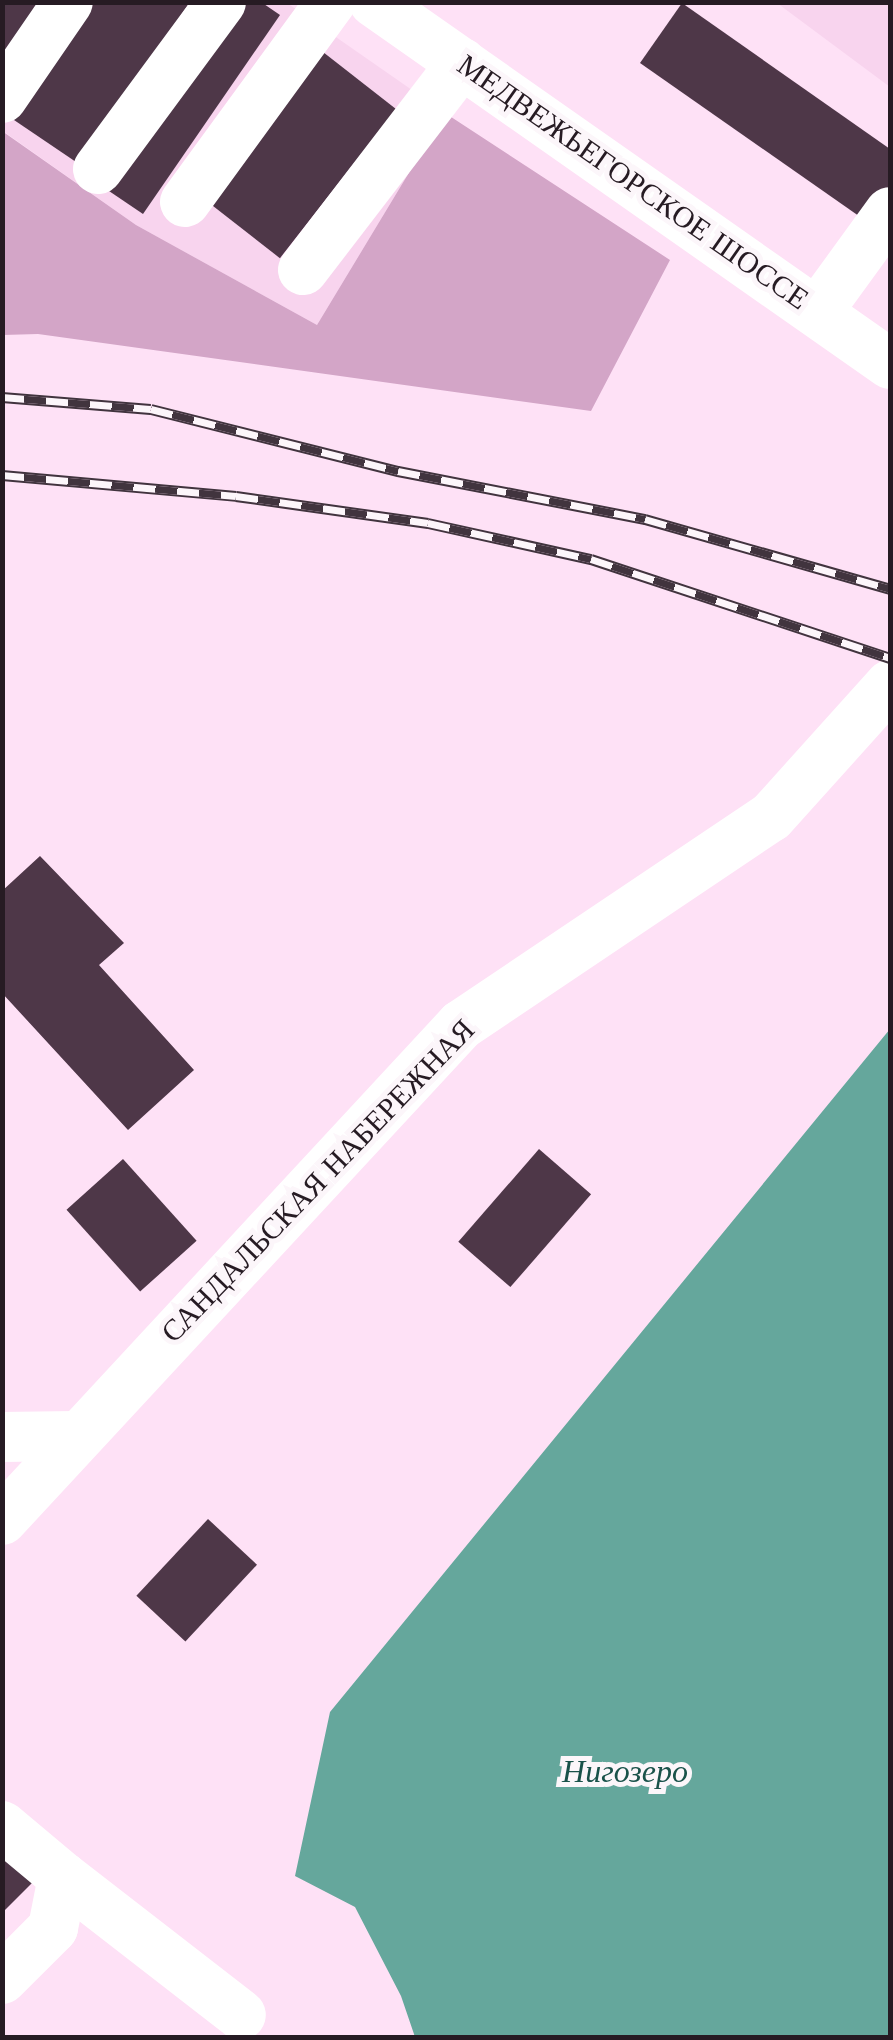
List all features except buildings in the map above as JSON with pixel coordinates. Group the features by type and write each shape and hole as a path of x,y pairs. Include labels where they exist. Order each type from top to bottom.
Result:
{"street":[{"path":"2,98 68,2"},
{"path":"98,169 220,2"},
{"path":"185,202 331,2"},
{"name":"МЕДВЕЖЬЕГОРСКОЕ ШОССЕ","path":"374,2 890,364"},
{"path":"303,270 462,62"},
{"path":"818,311 890,212"},
{"name":"САНДАЛЬСКАЯ НАБЕРЕЖНАЯ","path":"2,1520 462,1025 771,817 890,685"},
{"path":"2,1437 76,1436"},
{"path":"2,1826 241,2015"},
{"path":"2,1980 53,1928 63,1878"}],"shaded area":[{"path":"3,2 287,3 445,113 317,325 136,225 3,131"},
{"path":"777,3 890,3 890,87"},
{"path":"445,113 670,260 591,411 38,334 3,335 2,131 136,225 317,325"}],"water":[{"name":"Нигозеро","path":"890,1029 890,2037 415,2037 401,1996 355,1907 295,1876 330,1712"}],"railway":[{"path":"2,397 151,409 398,471 645,519 890,589"},
{"path":"2,475 236,496 428,523 591,559 890,658"}]}
